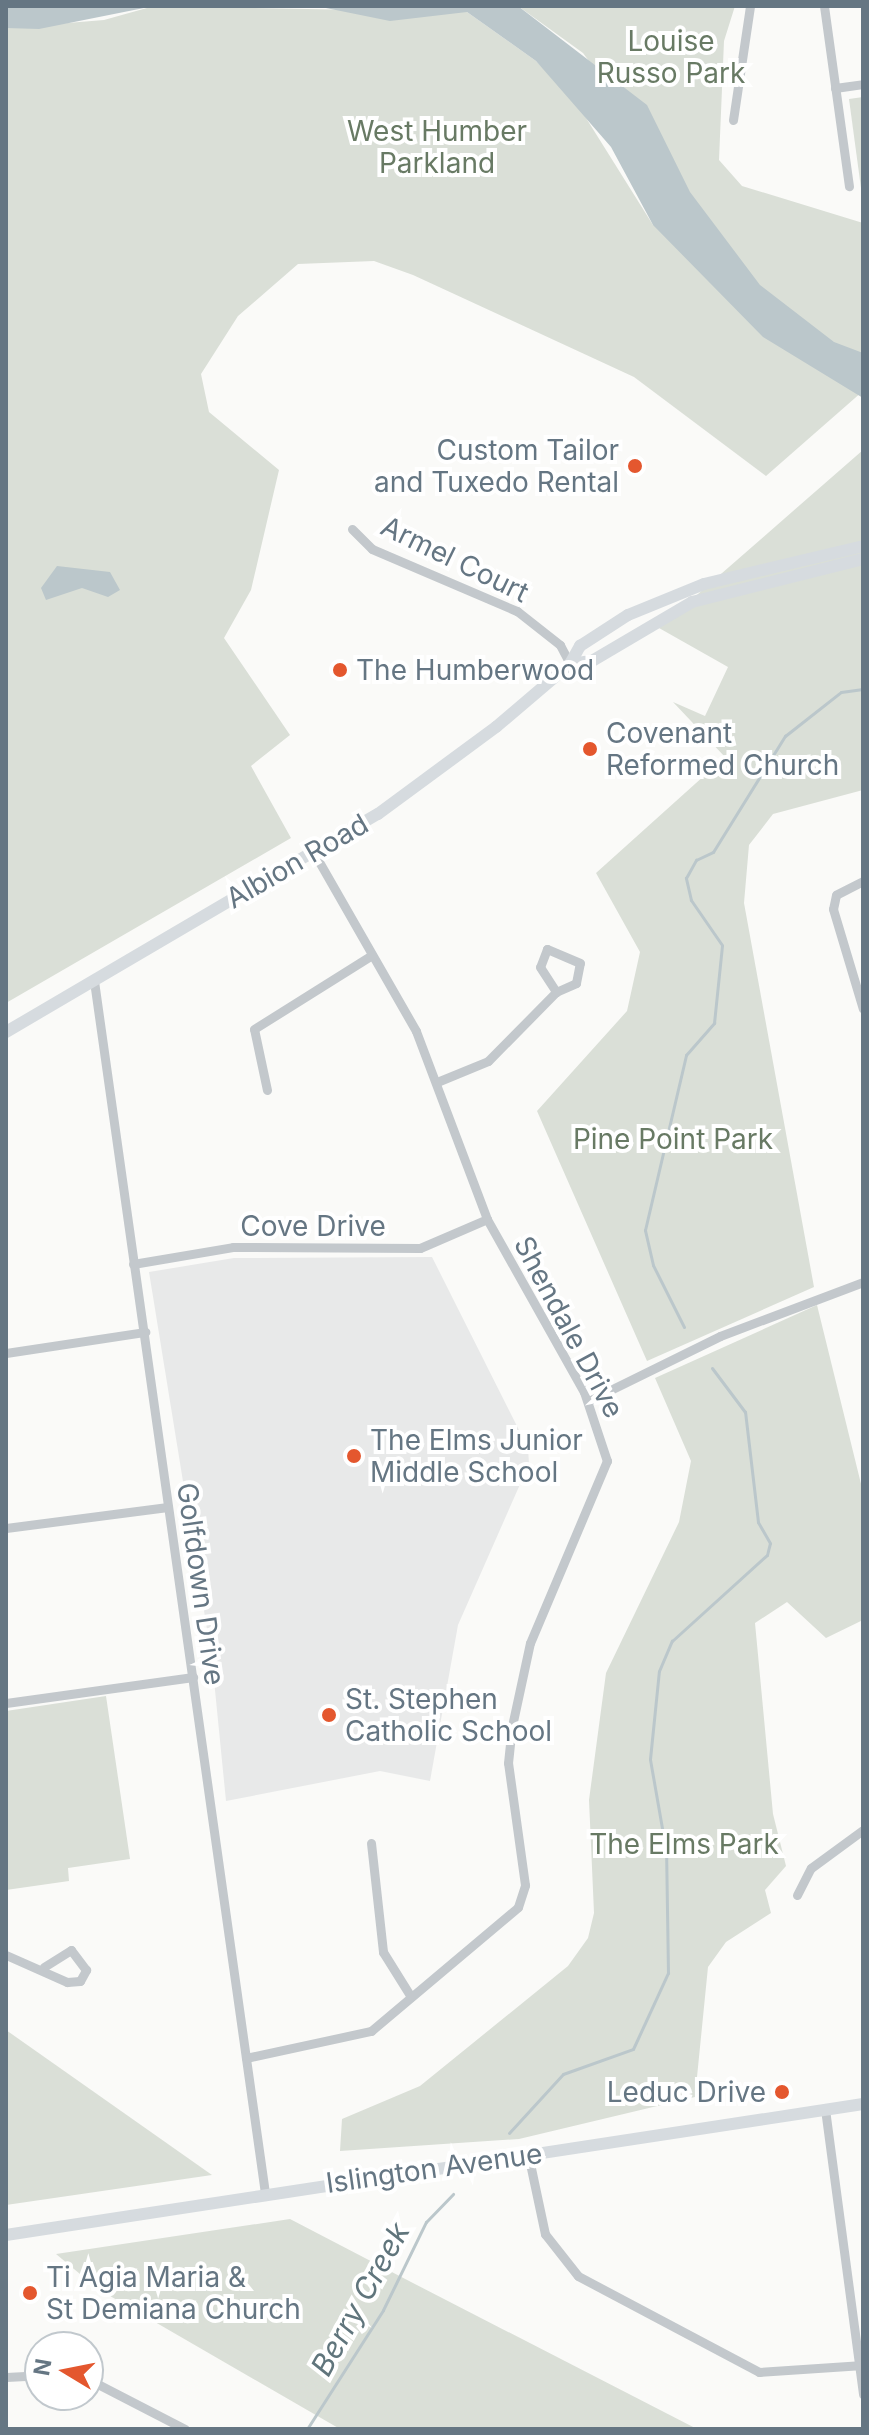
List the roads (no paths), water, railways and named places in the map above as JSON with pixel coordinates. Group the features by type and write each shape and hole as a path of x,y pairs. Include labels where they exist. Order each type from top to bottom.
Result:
{"main road":[{"name":"Albion Road","path":"6,1032 313,851 453,759 570,664 580,646 667,597 863,546"},
{"name":"Albion Road","path":"570,664 592,661 692,602 863,559"},
{"name":"Islington Avenue","path":"6,2235 863,2104"}],"street":[{"path":"733,120 750,6"},
{"path":"824,6 849,186"},
{"path":"835,88 863,84"},
{"name":"Armel Court","path":"352,529 372,549 517,611 560,645 570,664"},
{"name":"Shendale Drive","path":"246,2058 354,2040 411,1997 518,1907 525,1885 508,1763 512,1726 530,1643 607,1461 588,1401 487,1219 437,1082 372,955 313,851"},
{"path":"863,881 836,895 833,909 863,1009"},
{"path":"437,1082 504,1049 556,992 576,983 580,963 547,949 540,967 556,992"},
{"path":"267,1090 254,1029 372,955"},
{"name":"Golfdown Drive","path":"94,981 265,2193"},
{"name":"Cove Drive","path":"133,1264 233,1247 420,1248 487,1219"},
{"path":"588,1401 720,1336 863,1282"},
{"path":"6,1353 145,1332"},
{"path":"6,1528 168,1507"},
{"path":"6,1703 193,1677"},
{"path":"797,1895 811,1868 863,1830"},
{"path":"371,1843 383,1952 411,1997"},
{"path":"6,1955 44,1967 71,1983 86,1970 71,1950 44,1967"},
{"path":"825,2109 863,2394"},
{"path":"528,2154 545,2234 578,2276 759,2372 861,2366"},
{"path":"104,2387 185,2429"}],"waterway":[{"name":"Berry Creek","path":"684,1327 653,1265 645,1230 686,1055 714,1023 722,945 691,900 686,878 696,860 713,852 785,736 841,692 863,689"},
{"name":"Berry Creek","path":"509,2133 563,2074 633,2049 668,1973 666,1851 650,1759 659,1671 672,1641 767,1555 770,1543 758,1522 745,1412 712,1368"},
{"name":"Berry Creek","path":"307,2429 383,2310 426,2222 453,2194"}],"place":[{"name":"Custom Tailor and Tuxedo Rental","path":"635,466"},
{"name":"The Humberwood","path":"340,670"},
{"name":"Covenant Reformed Church","path":"590,749"},
{"name":"The Elms Junior Middle School","path":"354,1456"},
{"name":"St. Stephen Catholic School","path":"329,1715"},
{"name":"Leduc Drive","path":"782,2092"},
{"name":"Ti Agia Maria & St Demiana Church","path":"30,2293"}],"park label":[{"name":"Louise Russo Park","path":"671,57"},
{"name":"West Humber Parkland","path":"437,147"},
{"name":"Pine Point Park","path":"673,1139"},
{"name":"The Elms Park","path":"684,1844"}]}
